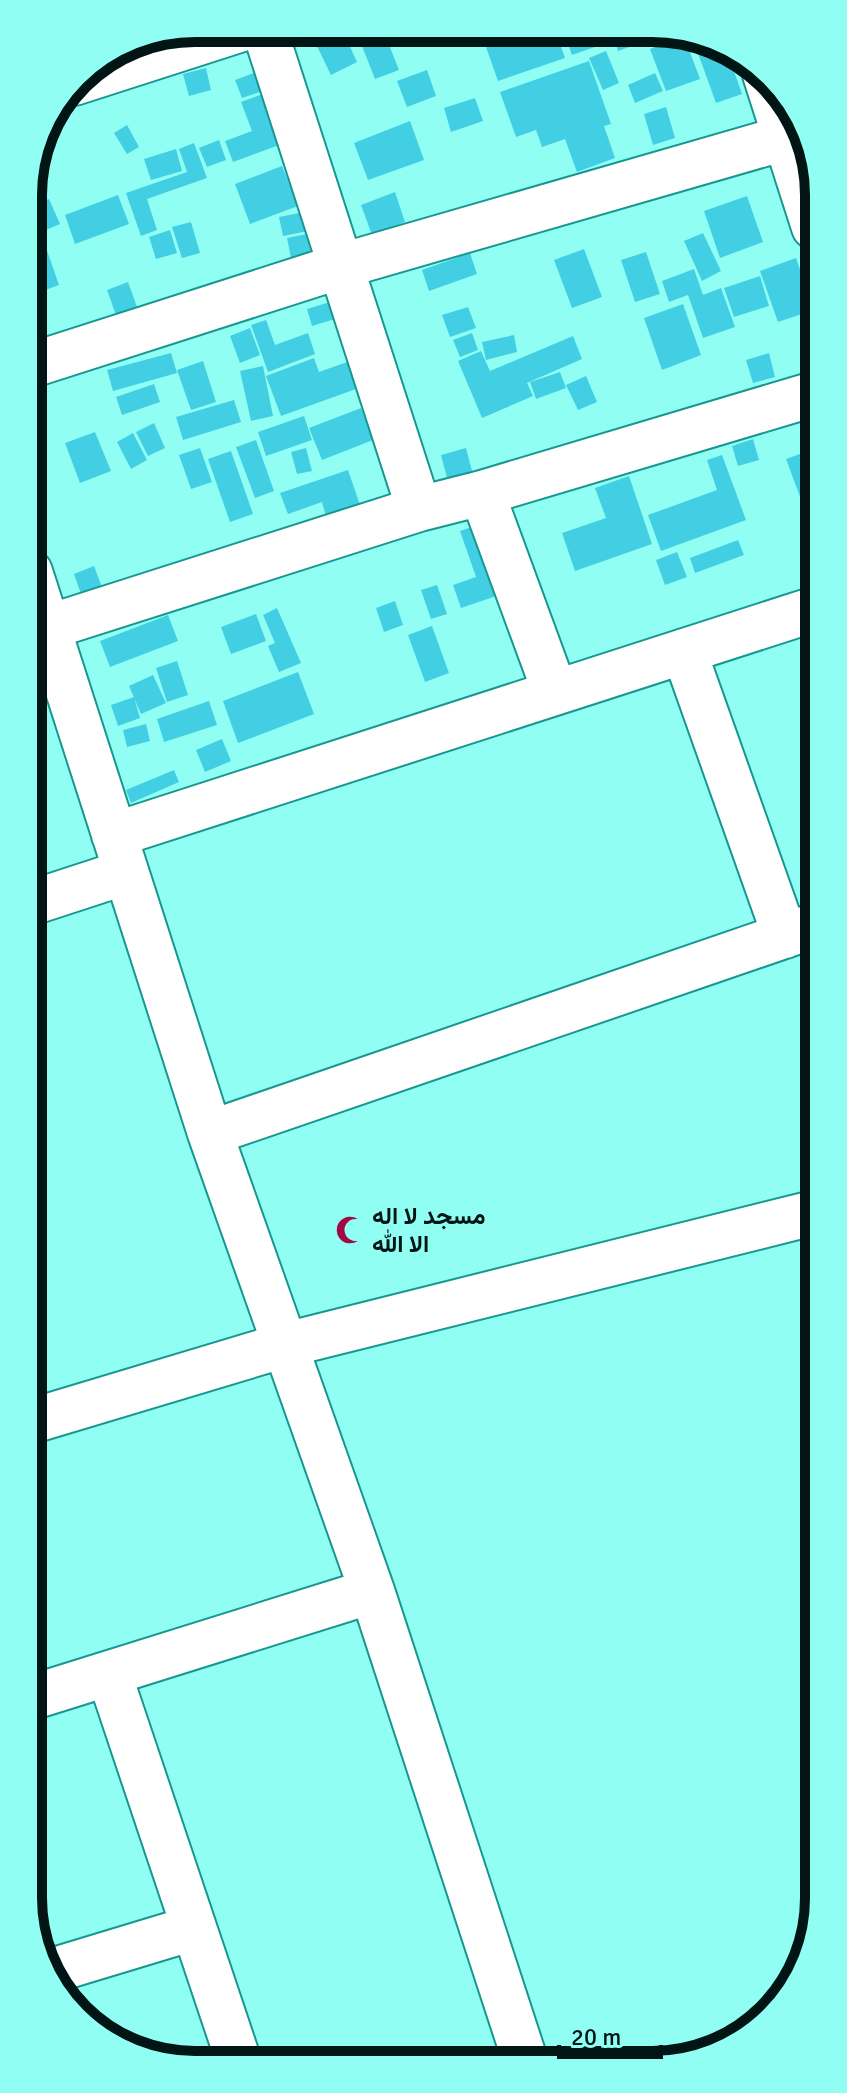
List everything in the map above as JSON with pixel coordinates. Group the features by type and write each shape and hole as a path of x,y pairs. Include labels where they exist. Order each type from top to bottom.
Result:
{"street":[{"path":"102,74 201,42"},
{"path":"269,42 419,509"},
{"path":"42,362 341,266 793,135"},
{"path":"796,144 804,183"},
{"path":"42,630 419,509 805,397"},
{"path":"482,493 555,692"},
{"path":"42,897 120,854 555,692 805,612"},
{"path":"42,639 120,854 210,1133 372,1591 522,2051"},
{"path":"210,1133 800,930 684,651"},
{"path":"42,1418 285,1345 805,1215"},
{"path":"42,1694 372,1591"},
{"path":"109,1674 235,2051"},
{"path":"59,1969 193,1928"}],"building":[{"path":"315,42 348,42 357,62 331,75"},
{"path":"360,42 388,42 399,70 375,79"},
{"path":"484,42 559,42 565,58 498,81"},
{"path":"567,42 609,42 572,55"},
{"path":"615,42 643,42 618,51"},
{"path":"666,43 688,47 700,79 666,91 650,49"},
{"path":"696,49 731,64 742,94 716,103"},
{"path":"606,51 619,83 603,90 589,58"},
{"path":"589,61 611,124 604,126 615,158 577,172 565,139 542,147 536,130 516,137 500,92"},
{"path":"206,68 211,90 189,96 183,74"},
{"path":"427,70 436,96 407,107 397,81"},
{"path":"259,71 266,90 242,98 235,80"},
{"path":"655,73 663,91 635,103 628,85"},
{"path":"263,94 282,144 233,162 225,141 252,131 241,102"},
{"path":"475,98 483,121 451,132 444,108"},
{"path":"666,107 675,138 653,145 644,114"},
{"path":"410,121 424,160 368,180 354,143"},
{"path":"127,125 139,147 127,154 114,133"},
{"path":"219,140 226,160 207,167 199,148"},
{"path":"194,143 207,178 147,199 157,230 141,236 126,193 187,172 179,149"},
{"path":"176,149 182,171 151,180 144,159"},
{"path":"282,166 298,206 250,224 235,184"},
{"path":"395,192 405,222 372,235 361,205"},
{"path":"118,195 129,224 75,244 65,215"},
{"path":"747,196 763,242 720,258 704,211"},
{"path":"49,199 60,224 42,232 42,202"},
{"path":"304,212 308,231 283,236 279,217"},
{"path":"191,222 200,253 182,258 172,227"},
{"path":"170,230 177,253 156,259 149,237"},
{"path":"703,233 721,271 702,281 684,241"},
{"path":"307,234 311,254 291,258 287,238"},
{"path":"42,239 59,285 42,291"},
{"path":"584,249 602,297 572,308 554,260"},
{"path":"646,252 660,294 635,302 621,260"},
{"path":"470,253 477,274 429,291 422,270"},
{"path":"796,258 805,284 805,313 778,322 760,271"},
{"path":"694,269 703,295 721,288 735,327 703,338 688,295 669,302 662,281"},
{"path":"760,276 769,306 734,317 724,288"},
{"path":"128,282 137,307 116,315 107,290"},
{"path":"330,302 335,319 312,326 307,309"},
{"path":"683,304 701,355 662,370 644,318"},
{"path":"468,307 476,328 450,337 442,315"},
{"path":"266,320 275,345 308,333 315,354 268,372 251,325"},
{"path":"250,328 260,355 240,363 230,336"},
{"path":"472,333 478,350 460,357 453,340"},
{"path":"514,335 517,352 486,360 482,342"},
{"path":"573,336 582,359 527,383 533,396 482,418 458,361 481,351 490,371"},
{"path":"171,353 177,373 113,391 107,370"},
{"path":"769,353 775,377 753,383 746,360"},
{"path":"314,358 319,372 347,362 356,389 281,416 266,376"},
{"path":"203,361 216,402 191,410 177,370"},
{"path":"263,366 273,416 251,421 240,371"},
{"path":"560,372 566,388 536,399 530,382"},
{"path":"586,376 597,402 578,410 566,385"},
{"path":"154,384 160,402 122,415 116,397"},
{"path":"234,400 241,422 183,440 176,417"},
{"path":"361,408 373,440 322,460 309,428"},
{"path":"304,416 312,440 266,456 258,432"},
{"path":"154,423 165,448 148,456 136,432"},
{"path":"95,432 111,471 80,483 65,443"},
{"path":"133,433 147,460 131,469 117,442"},
{"path":"753,439 759,460 738,466 732,446"},
{"path":"256,440 274,491 255,498 236,447"},
{"path":"200,448 212,482 191,489 179,455"},
{"path":"306,448 312,471 297,474 291,452"},
{"path":"466,448 472,471 447,478 441,455"},
{"path":"231,451 253,514 230,522 208,459"},
{"path":"805,452 805,510 786,459"},
{"path":"722,455 746,520 661,551 648,515 717,490 707,460"},
{"path":"348,470 361,508 327,520 322,502 288,514 280,493"},
{"path":"629,476 652,544 575,571 562,533 606,518 595,488"},
{"path":"483,523 508,592 461,608 453,585 476,577 460,531"},
{"path":"738,540 744,555 695,573 690,558"},
{"path":"677,552 687,577 665,585 656,560"},
{"path":"94,566 103,590 82,597 74,574"},
{"path":"437,585 447,614 431,619 421,590"},
{"path":"395,601 403,625 384,632 376,608"},
{"path":"277,608 301,663 279,672 268,646 275,643 263,615"},
{"path":"256,614 266,641 231,654 221,627"},
{"path":"168,615 178,641 110,667 100,641"},
{"path":"432,626 449,673 425,682 408,635"},
{"path":"177,661 188,695 167,702 156,668"},
{"path":"298,672 314,714 238,743 223,701"},
{"path":"153,675 166,703 141,714 129,686"},
{"path":"134,697 140,718 118,726 111,705"},
{"path":"209,701 217,725 164,742 157,719"},
{"path":"146,724 150,741 127,747 123,730"},
{"path":"222,739 231,761 205,772 196,750"},
{"path":"174,770 179,782 131,803 126,790"}],"place":[{"name":"مسجد لا اله الا الله","path":"350,1230"}]}
